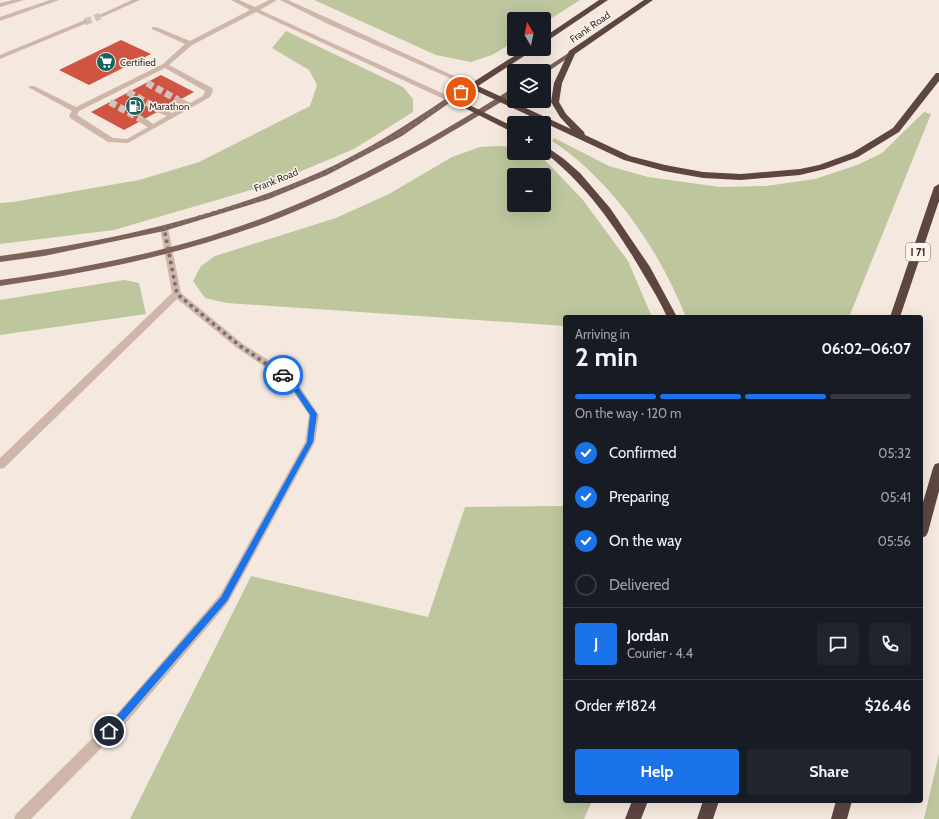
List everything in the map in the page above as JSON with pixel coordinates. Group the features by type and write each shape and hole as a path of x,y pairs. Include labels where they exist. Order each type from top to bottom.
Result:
{"highway":[{"name":"Frank Road","path":"551,35 604,0"},
{"name":"Frank Road","path":"572,53 649,0"},
{"path":"572,53 555,92 555,102 572,126 591,142"},
{"name":"Frank Road","path":"451,99 520,56"},
{"path":"472,86 499,100 627,158 664,168 703,175 742,177 800,172 822,167 855,155 896,130 939,75"},
{"path":"451,99 507,126"},
{"path":"551,154 574,174 621,229 646,268 671,315"},
{"name":"I 71","path":"896,315 939,188"},
{"path":"923,525 939,468"},
{"path":"633,819 639,803"},
{"path":"705,819 710,803"},
{"path":"839,819 843,803"}],"main road":[{"name":"Frank Road","path":"551,67 572,53"},
{"path":"0,283 39,278 168,250 224,234 275,216 318,199 396,161 507,95"},
{"name":"Frank Road","path":"0,259 44,253 164,228 266,197 324,173 399,134 451,99"}],"lane":[{"path":"0,5 21,0"},
{"path":"0,19 16,15 56,0"},
{"path":"100,16 138,0"},
{"path":"234,0 451,99"},
{"path":"165,65 209,90 206,97 128,141 111,140 73,116 76,110 165,65 190,44 274,0"},
{"path":"283,0 320,19 423,63 472,86"},
{"path":"0,57 84,22"},
{"path":"154,28 190,44"},
{"path":"138,79 147,82"},
{"path":"32,87 76,110"},
{"path":"120,88 128,92"},
{"path":"101,97 110,102"},
{"path":"178,100 190,106"},
{"path":"160,110 172,116"},
{"path":"142,120 153,127"},
{"path":"21,819 120,720 224,599 310,442 314,414 289,378 240,346 177,294 164,228"},
{"path":"0,465 177,294"}],"green space":[{"path":"314,0 580,0 551,19 551,12 507,12 507,46 492,55 471,62 436,55"},
{"path":"286,31 403,87 413,99 413,112 354,149 268,185 114,230 0,244 0,203 139,180 199,162 310,106 317,85 309,70 272,48"},
{"path":"924,112 931,114 850,315 685,315 662,267 648,242 632,219 595,176 574,157 552,141 554,138 609,166 648,177 720,187 766,186 815,179 857,165 882,153"},
{"path":"480,147 507,147 507,160 545,160 583,200 628,261 651,315 563,315 563,326 227,303 205,298 193,281 201,266 215,256 336,218 389,194 452,157"},
{"path":"124,280 139,283 146,314 0,335 0,300"},
{"path":"563,506 563,803 591,803 584,819 130,819 251,576 428,617 465,507"},
{"path":"939,754 939,819 924,819"}],"building":[{"name":"Certified","path":"121,40 151,54 89,85 59,70"},
{"name":"Marathon","path":"161,75 194,92 124,130 91,112"}],"tunnel":[{"path":"85,22 100,16"},
{"path":"147,83 178,100"},
{"path":"128,92 160,110"},
{"path":"110,102 142,120"}],"way so far":[{"path":"283,375 240,346 177,294 164,228 266,197 324,173 399,134 461,92"}],"place":[{"name":"Certified","path":"106,62"},
{"name":"Marathon","path":"135,106"}],"route":[{"path":"109,731 224,599 310,442 314,414 289,378 283,375"}]}
